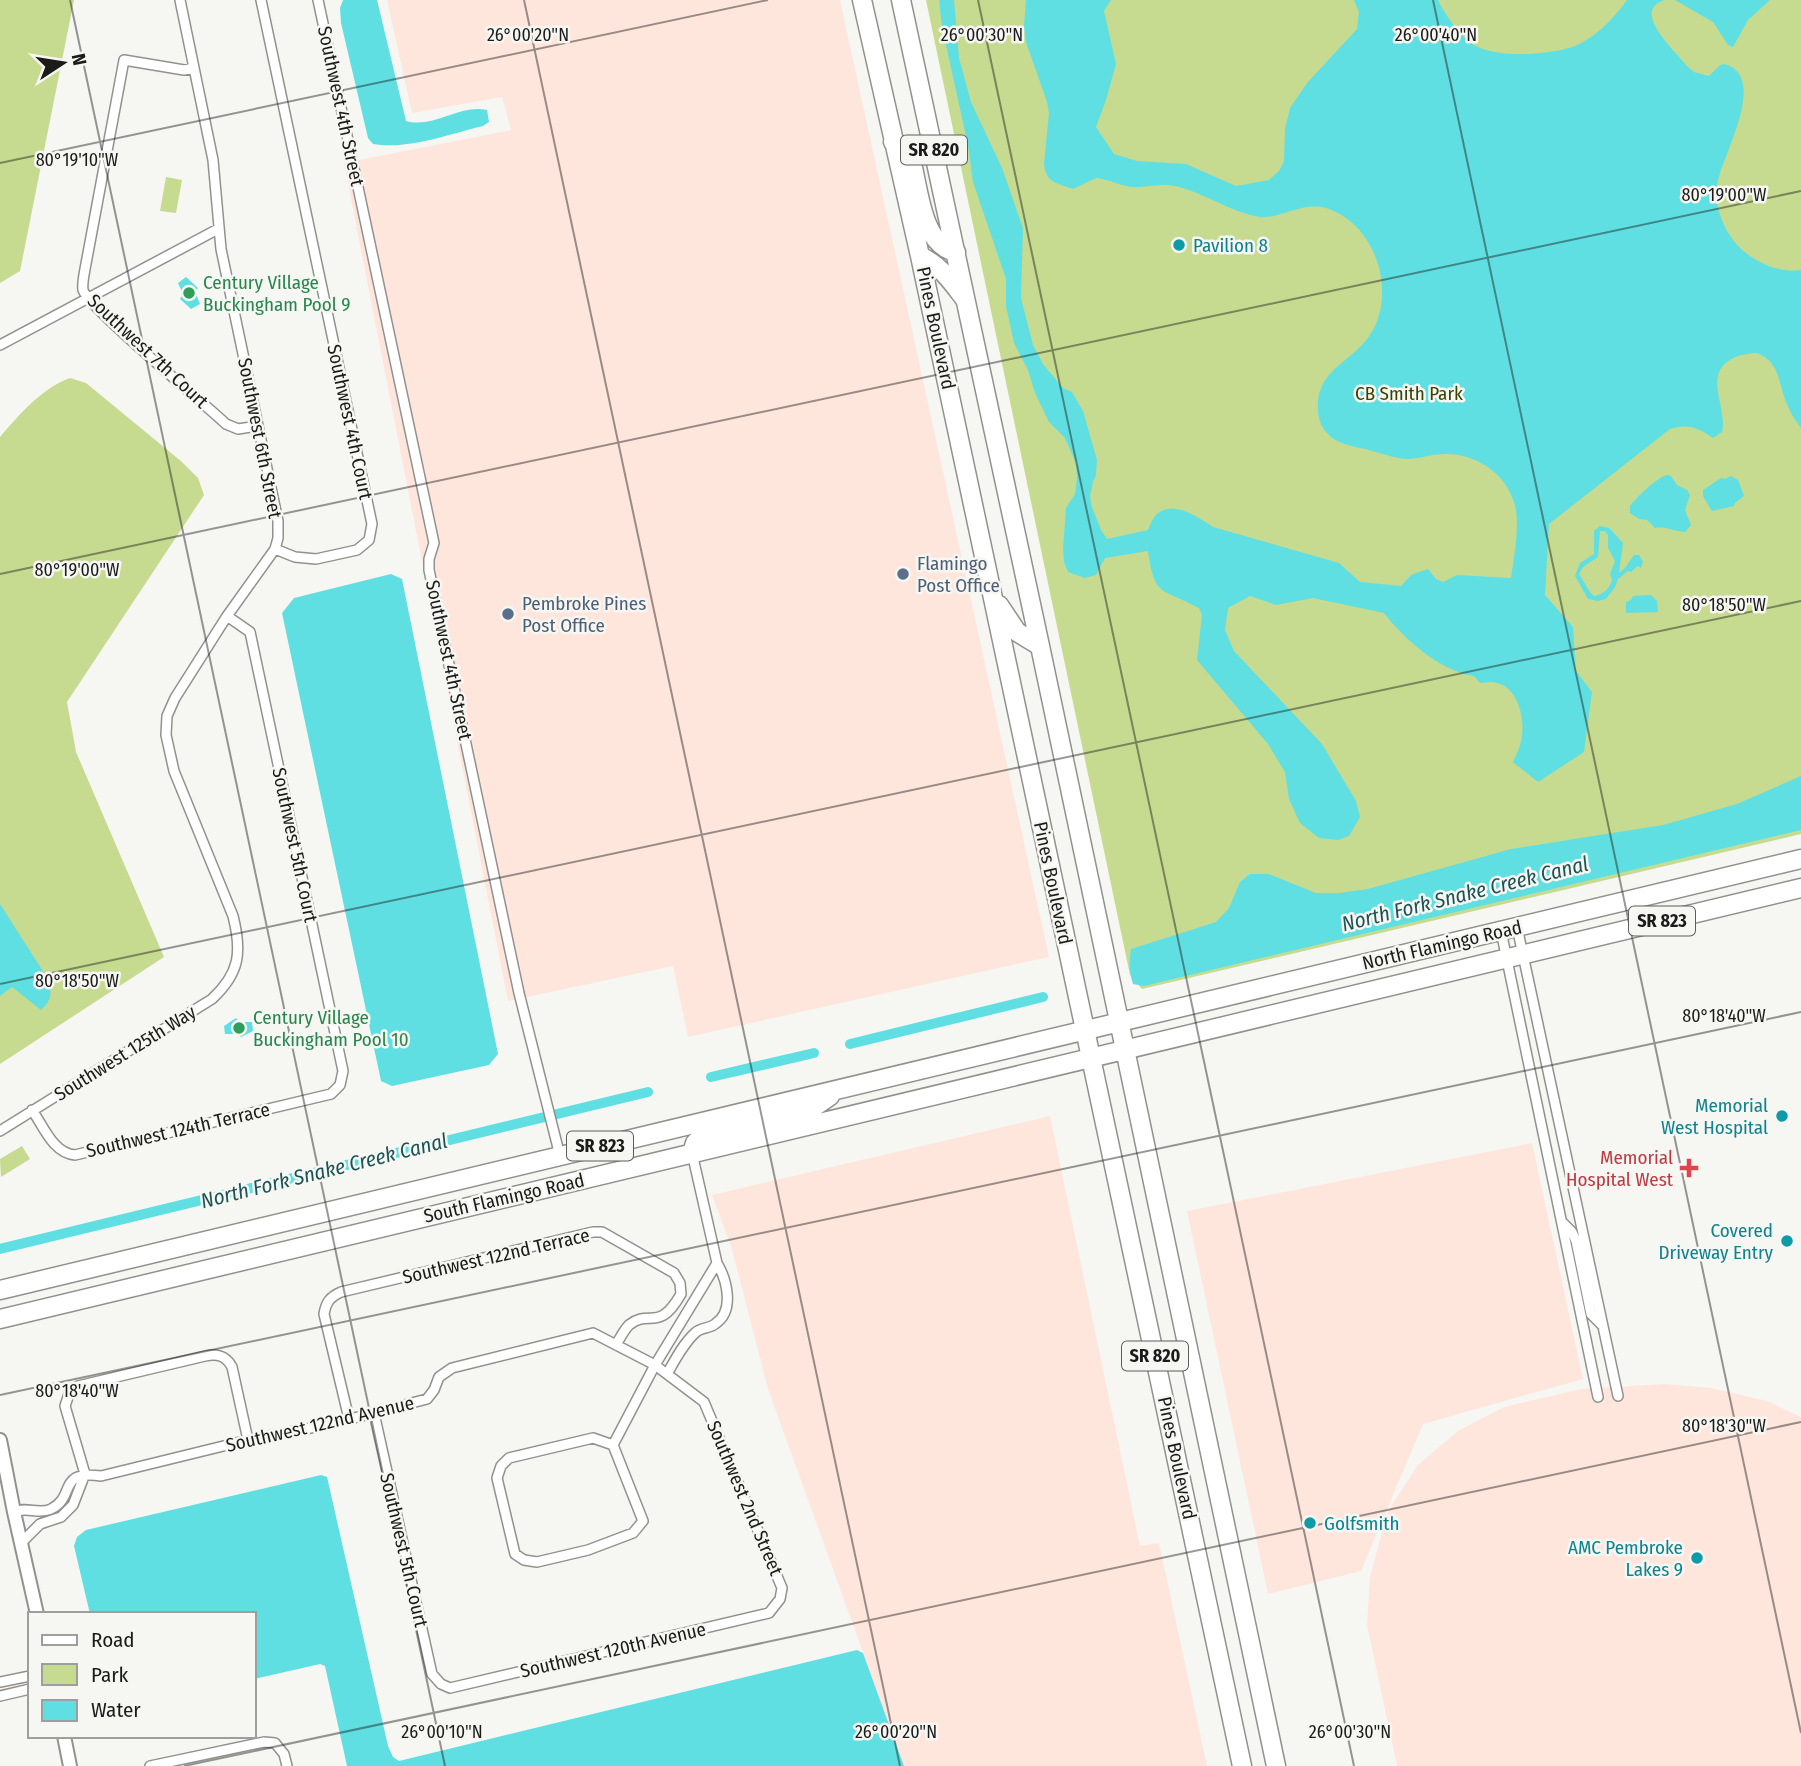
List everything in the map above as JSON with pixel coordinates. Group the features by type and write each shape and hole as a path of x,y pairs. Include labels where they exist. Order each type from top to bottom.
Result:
{"highway":[{"name":"Pines Boulevard","path":"862,0 994,596 1083,1029 1242,1766"},
{"name":"Pines Boulevard","path":"901,0 1041,646 1276,1766"},
{"path":"893,142 909,152 922,208 931,233 948,250 956,252"},
{"path":"920,256 938,267 967,300"},
{"path":"994,596 1017,632 1041,646"},
{"name":"North Flamingo Road","path":"1083,1029 1801,859"},
{"name":"North Flamingo Road","path":"1091,1060 1801,888"},
{"name":"South Flamingo Road","path":"0,1290 1083,1029"},
{"name":"South Flamingo Road","path":"0,1319 1091,1060"},
{"path":"692,1153 695,1143 707,1133 811,1109 841,1088"}],"street":[{"name":"Southwest 6th Street","path":"180,0 213,160 218,229 278,521 275,549"},
{"name":"Southwest 4th Court","path":"261,0 372,524 369,540 357,550 316,558 295,557 275,549"},
{"name":"Southwest 4th Street","path":"318,0 434,543 429,570 519,993 559,1156"},
{"name":"Southwest 7th Court","path":"194,68 184,70 124,60 83,290 117,326 233,428 258,426"},
{"path":"0,345 218,229"},
{"path":"227,616 275,549"},
{"name":"Southwest 125th Way","path":"0,1131 212,999 226,986 237,962 239,941 233,916 174,771 166,735 167,716 175,698 227,616"},
{"name":"Southwest 5th Court","path":"227,616 250,632 343,1071 340,1085"},
{"path":"1509,929 1598,1298 1618,1396"},
{"path":"1509,929 1561,1220 1598,1397"},
{"name":"Southwest 124th Terrace","path":"32,1110 58,1149 75,1155 331,1094 340,1085"},
{"path":"667,1374 691,1336 699,1329 711,1327 723,1316 727,1307 725,1276 717,1263 692,1153"},
{"path":"1561,1220 1573,1232 1591,1314 1603,1326"},
{"name":"Southwest 122nd Terrace","path":"349,1419 324,1314 326,1303 341,1292 602,1232 674,1273 680,1283 681,1294 667,1315 660,1319 637,1321 628,1326 616,1345"},
{"path":"613,1445 593,1438 509,1458 501,1466 497,1478 515,1553 524,1560 537,1562 588,1550 633,1533 643,1521 613,1445 655,1366 717,1263"},
{"path":"1587,1294 1598,1298"},
{"name":"Southwest 122nd Avenue","path":"85,1474 101,1476 248,1440 307,1430 427,1399 435,1390 439,1377 452,1368 593,1333 655,1366"},
{"path":"21,1543 40,1524 61,1517 73,1505 85,1474 66,1413 66,1399 70,1391 78,1386 214,1354 228,1360 232,1367 248,1440"},
{"name":"Southwest 2nd Street","path":"655,1366 704,1402 782,1588 780,1599"},
{"name":"Southwest 5th Court","path":"374,1413 432,1674 441,1684"},
{"path":"0,1440 37,1612"},
{"path":"14,1512 21,1508 47,1511 60,1504 71,1482 85,1474"},
{"name":"Southwest 120th Avenue","path":"441,1684 450,1688 769,1613 780,1599"},
{"path":"28,1676 4,1681 5,1695 28,1689"},
{"path":"64,1738 70,1766"},
{"path":"150,1766 264,1742 275,1743 284,1754 287,1766"}],"shaded area":[{"path":"387,0 840,0 1049,957 688,1037 673,966 508,1001 344,163 511,130 502,97 412,113"},
{"path":"1050,1116 1140,1546 1159,1543 1207,1766 904,1766 768,1389 731,1246 712,1195"},
{"path":"1532,1143 1583,1379 1423,1424 1361,1571 1268,1594 1187,1211"},
{"path":"1664,1384 1711,1388 1767,1401 1801,1417 1801,1766 1397,1766 1367,1625 1370,1577 1388,1511 1418,1465 1458,1431 1504,1407 1581,1389"}],"green space":[{"path":"0,0 74,0 20,271 0,283"},
{"name":"CB Smith Park","path":"926,0 1801,0 1801,834 1142,989 1130,975"},
{"path":"166,177 182,180 176,213 160,211"},
{"path":"70,378 86,383 182,462 198,478 204,495 67,702 76,752 164,957 0,1064 0,437 41,395"},
{"path":"22,1146 30,1159 1,1177 0,1159"}],"water":[{"path":"343,0 377,0 406,121 426,122 477,109 487,110 489,122 483,126 414,143 373,144 368,138 341,23 340,8"},
{"path":"939,0 954,0 959,58 971,102 1002,168 1023,228 1021,298 1033,345 1043,364 1063,388 1072,392 1083,411 1097,460 1090,496 1092,507 1107,539 1148,530 1156,515 1162,511 1177,509 1213,527 1339,563 1360,582 1401,586 1411,575 1428,569 1436,579 1443,582 1457,575 1511,578 1517,518 1513,498 1507,487 1482,463 1460,455 1448,454 1411,459 1396,457 1350,446 1331,437 1323,428 1318,409 1323,384 1338,366 1366,341 1380,313 1381,276 1368,242 1357,227 1343,216 1317,206 1259,217 1173,186 1132,187 1096,178 1073,189 1050,179 1044,164 1049,113 1026,42 1026,0 1111,0 1104,11 1116,64 1096,127 1114,154 1137,161 1186,164 1236,186 1269,180 1279,171 1284,161 1285,129 1290,108 1307,83 1357,29 1359,12 1354,0 1438,0 1453,25 1474,45 1496,52 1524,54 1552,52 1575,46 1604,26 1627,0 1665,0 1655,5 1653,22 1658,32 1688,67 1694,72 1709,76 1720,65 1725,64 1738,72 1743,85 1743,101 1720,173 1717,186 1718,206 1724,226 1742,250 1774,268 1801,270 1801,428 1790,411 1771,362 1757,353 1736,357 1722,367 1718,375 1722,432 1713,438 1693,428 1682,426 1670,429 1549,524 1545,595 1573,627 1576,671 1592,692 1584,752 1538,782 1513,762 1520,744 1522,725 1516,699 1505,686 1493,682 1480,683 1474,676 1448,668 1436,661 1412,643 1384,613 1313,598 1276,605 1250,596 1228,608 1225,630 1234,651 1322,744 1356,801 1360,817 1349,836 1338,840 1319,838 1300,823 1289,799 1285,772 1268,744 1197,660 1202,615 1199,608 1157,585 1148,551 1105,558 1096,575 1085,578 1068,572 1063,549 1066,508 1075,494 1076,463 1065,438 1049,422 1014,343 1006,306 1006,279 973,182"},
{"path":"1675,0 1770,0 1748,20 1733,47 1728,45 1713,22"},
{"name":"Century Village Buckingham Pool 9","path":"186,277 198,288 195,291 200,304 191,309 180,299 183,294 178,283"},
{"path":"1667,475 1690,495 1685,510 1691,525 1685,532 1655,528 1647,520 1639,519 1630,513 1630,506 1637,498"},
{"path":"1731,476 1738,480 1744,496 1734,506 1712,511 1703,496 1703,490 1721,478"},
{"path":"1600,526 1609,528 1623,543 1619,573 1634,555 1639,555 1643,562 1641,568 1638,566 1618,579 1606,599 1598,601 1588,599 1575,576 1580,563 1594,554 1594,531","holes":["1600,531 1605,531 1608,535 1608,548 1615,561 1610,574 1612,580 1606,591 1594,596 1579,574 1583,567 1598,557"]},
{"path":"391,574 402,579 498,1054 489,1065 392,1086 381,1081 282,613 294,598"},
{"path":"1651,595 1657,601 1658,612 1626,613 1626,602 1633,596"},
{"path":"1801,776 1801,830 1144,986 1133,984 1131,949 1216,922 1229,908 1240,882 1250,874 1269,874 1316,893 1368,889 1511,849 1663,825 1737,804"},
{"path":"0,904 48,979 50,996 41,1010 12,987 0,996"},
{"name":"Century Village Buckingham Pool 10","path":"236,1018 239,1022 252,1022 253,1031 241,1037 238,1034 225,1034 224,1026"},
{"path":"321,1475 327,1477 388,1746 393,1757 399,1761 857,1650 863,1653 904,1766 347,1766 325,1666 320,1664 256,1679 256,1612 90,1612 74,1546 77,1537 86,1530"}],"waterway":[{"name":"North Fork Snake Creek Canal","path":"850,1044 1043,997"},
{"name":"North Fork Snake Creek Canal","path":"711,1077 814,1053"},
{"name":"North Fork Snake Creek Canal","path":"0,1249 648,1092"}],"place":[{"name":"Pavilion 8","path":"1179,245"},
{"name":"Century Village Buckingham Pool 9","path":"189,293"},
{"name":"Flamingo Post Office","path":"903,574"},
{"name":"Pembroke Pines Post Office","path":"508,614"},
{"name":"Century Village Buckingham Pool 10","path":"239,1028"},
{"name":"Memorial West Hospital","path":"1782,1116"},
{"name":"Memorial Hospital West","path":"1689,1168"},
{"name":"Covered Driveway Entry","path":"1787,1241"},
{"name":"Golfsmith","path":"1310,1523"},
{"name":"AMC Pembroke Lakes 9","path":"1697,1558"}]}
